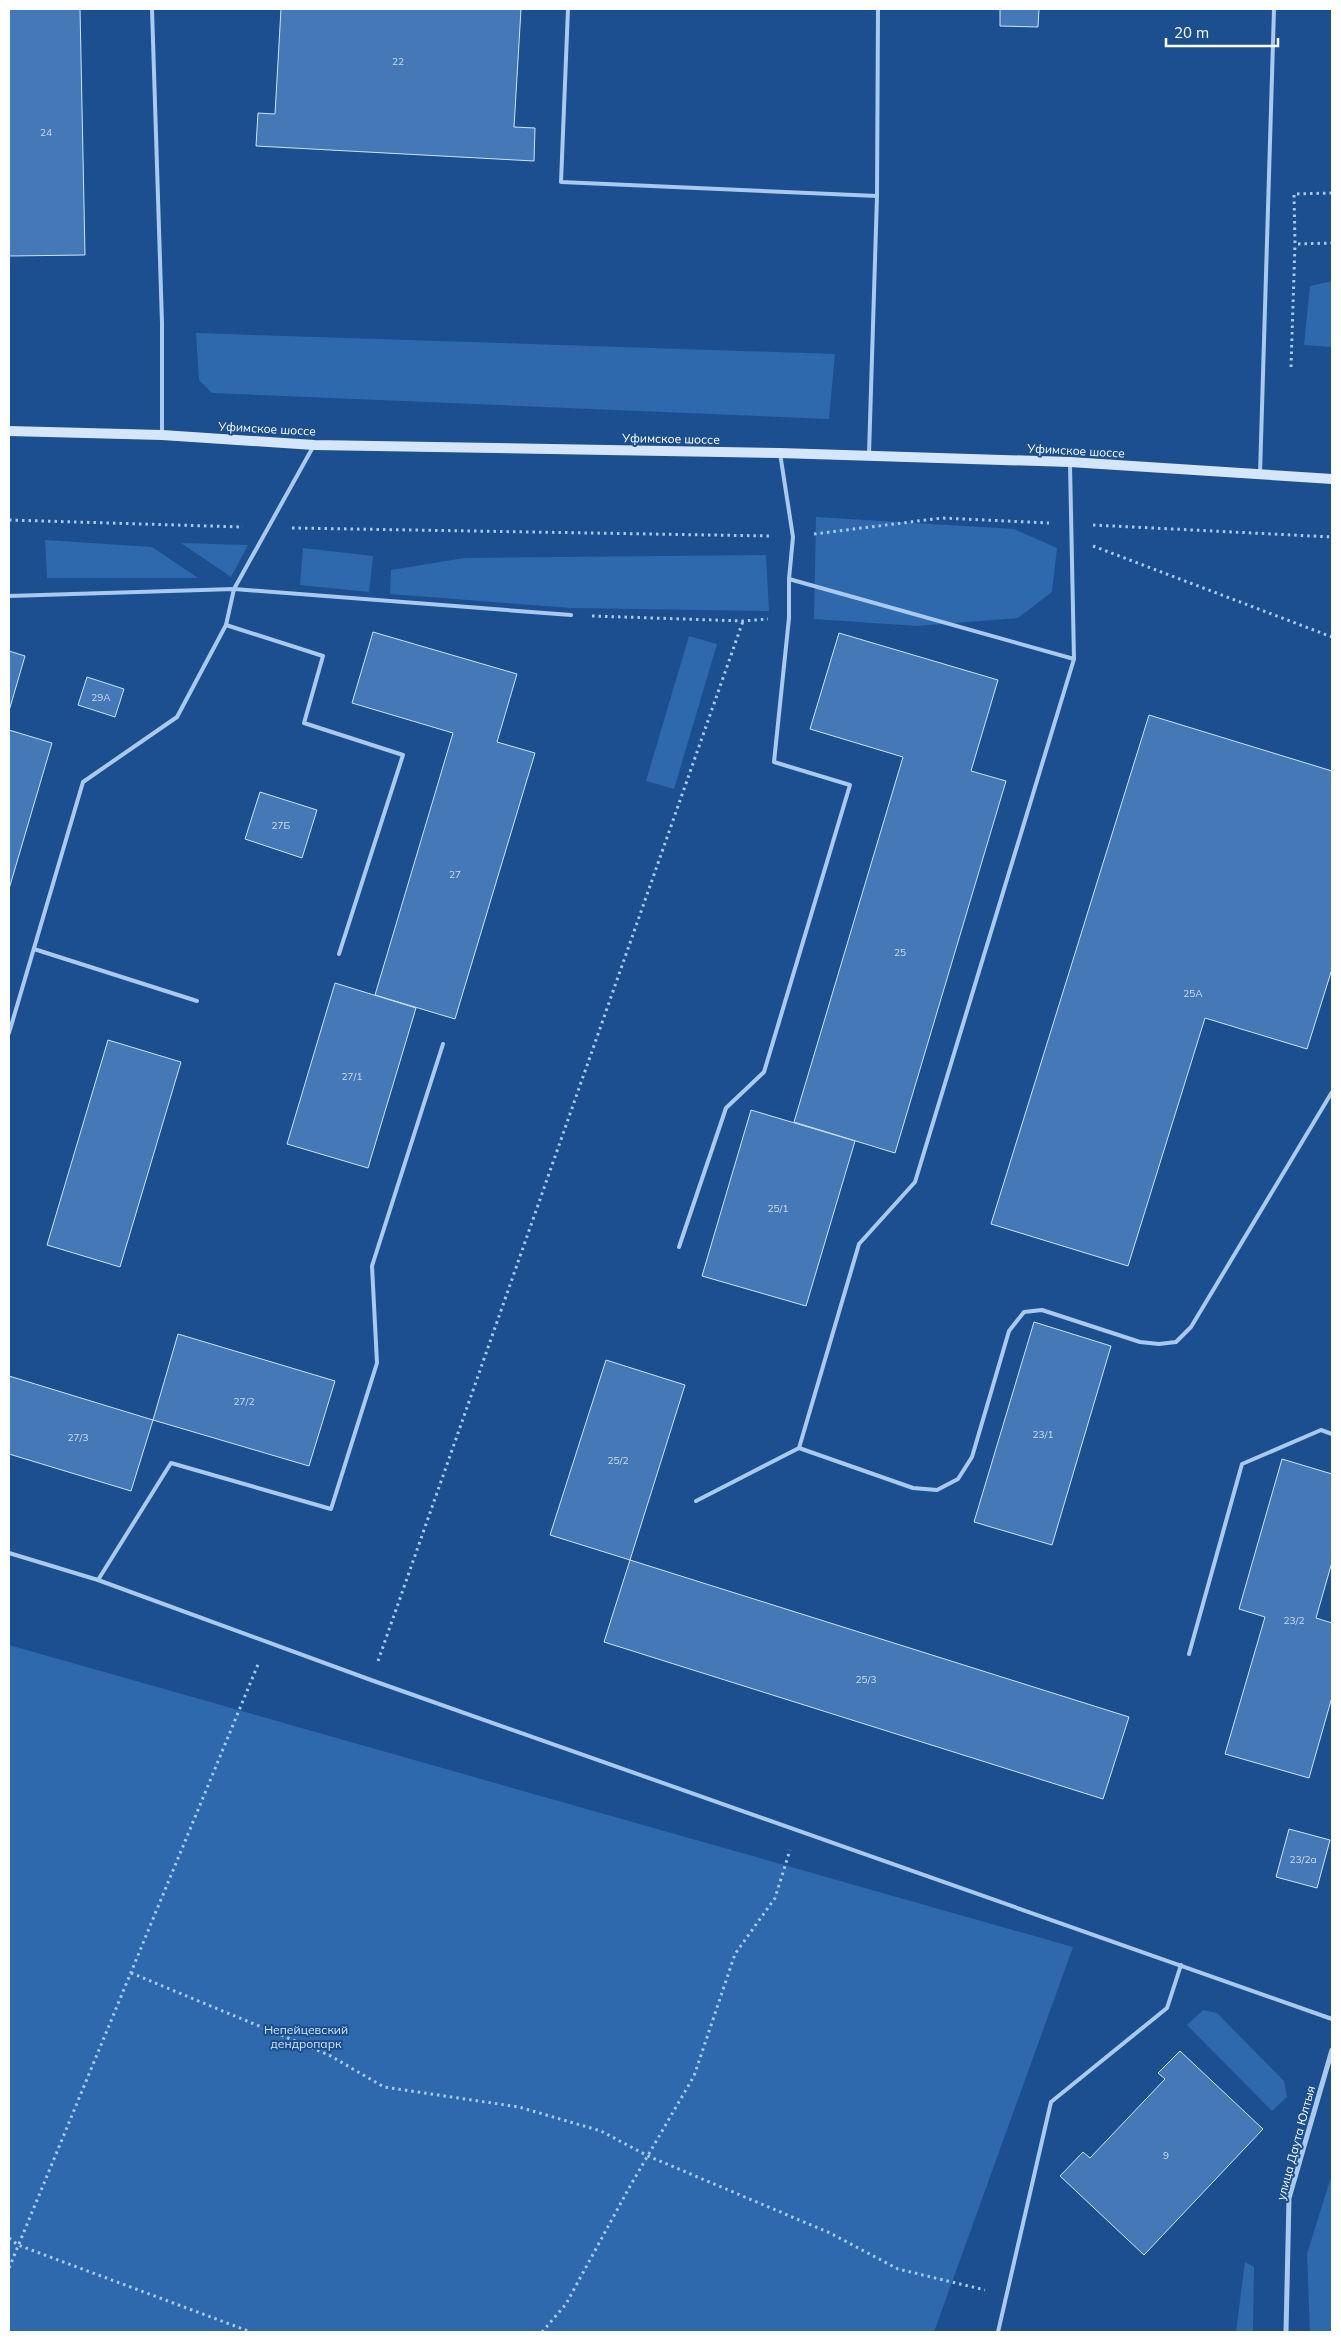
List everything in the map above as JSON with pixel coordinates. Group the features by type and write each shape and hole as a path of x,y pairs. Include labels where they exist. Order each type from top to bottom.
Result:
{"main road":[{"name":"Уфимское шоссе","path":"9,430 162,435 314,444 780,453 1070,462 1332,478"}],"street":[{"name":"улица Даута Юлтыя","path":"1286,2332 1289,2198 1332,2050"}],"lane":[{"path":"152,9 162,323 162,435"},
{"path":"568,9 561,182 876,196"},
{"path":"868,456 876,196 878,9"},
{"path":"1260,474 1274,9"},
{"path":"9,1033 83,782 177,717 226,624 234,589 314,444"},
{"path":"679,1247 726,1108 764,1072 850,785 774,762 789,618 789,579 793,537 780,453"},
{"path":"696,1501 799,1448 859,1244 916,1182 1074,659 1070,462"},
{"path":"789,579 1074,659"},
{"path":"9,596 234,589 571,615"},
{"path":"226,624 323,656 304,723 403,755 339,954"},
{"path":"34,949 197,1001"},
{"path":"98,1580 171,1463 331,1509 377,1363 372,1266 442,1044"},
{"path":"799,1448 914,1488 937,1490 958,1479 972,1457 1009,1330 1024,1312 1042,1310 1140,1342 1159,1344 1176,1342 1191,1327 1332,1092"},
{"path":"1189,1654 1242,1464 1321,1430 1332,1434"},
{"path":"9,1553 98,1580 371,1680 1332,2019"},
{"path":"998,2332 1051,2102 1167,2008 1181,1965"}],"path":[{"path":"1291,366 1294,194 1332,193"},
{"path":"1294,244 1332,243"},
{"path":"9,520 269,528 793,537 942,518 1332,537"},
{"path":"1071,537 1332,637"},
{"path":"571,615 743,621 789,618"},
{"path":"371,1680 743,621"},
{"path":"9,2268 268,1641"},
{"path":"542,2332 566,2304 694,2076 735,1954 775,1898 796,1830"},
{"path":"131,1973 329,2055 384,2088 519,2107 601,2131 648,2156 830,2233 898,2269 1007,2296"},
{"path":"9,2238 18,2245 251,2332"}],"green space":[{"path":"1332,281 1332,347 1304,345 1310,286"},
{"path":"196,333 835,354 829,419 212,393 199,380"},
{"path":"816,517 1014,529 1057,548 1052,592 1018,618 917,626 814,619"},
{"path":"45,540 152,547 198,578 47,578"},
{"path":"181,543 248,545 231,577"},
{"path":"303,548 373,556 369,592 300,585"},
{"path":"766,555 769,611 571,608 390,594 391,570 464,558"},
{"path":"689,636 717,644 674,789 646,781"},
{"name":"Непейцевский дендропарк","path":"9,1645 1073,1947 934,2332 9,2332"},
{"path":"1203,2010 1217,2013 1284,2081 1287,2097 1272,2111 1187,2025"},
{"path":"1332,2174 1332,2332 1310,2332 1307,2254"},
{"path":"1245,2262 1254,2267 1253,2332 1236,2332"}],"building":[{"path":"9,9 80,9 85,255 9,256"},
{"path":"281,9 521,9 514,127 535,128 534,161 256,146 258,113 275,114"},
{"path":"1000,9 1039,9 1038,27 1000,26"},
{"path":"373,632 517,674 497,742 535,753 455,1019 375,995 453,733 352,703"},
{"path":"839,633 998,680 971,771 1006,781 895,1153 794,1122 903,757 810,729"},
{"path":"9,651 25,656 9,711"},
{"path":"87,677 124,689 115,717 78,705"},
{"path":"1149,715 1332,771 1332,969 1307,1049 1205,1018 1128,1266 991,1224"},
{"path":"9,730 52,743 9,889"},
{"path":"260,792 317,810 302,858 245,839"},
{"path":"335,983 416,1008 368,1168 287,1144"},
{"path":"108,1040 181,1062 120,1267 47,1245"},
{"path":"751,1110 855,1141 806,1306 702,1276"},
{"path":"1034,1322 1111,1346 1052,1545 974,1522"},
{"path":"178,1334 335,1381 309,1466 153,1420"},
{"path":"606,1360 685,1385 630,1560 550,1535"},
{"path":"9,1376 153,1420 131,1491 9,1454"},
{"path":"1282,1459 1332,1474 1332,1562 1316,1618 1332,1623 1332,1697 1309,1778 1225,1754 1265,1617 1239,1609"},
{"path":"630,1560 1129,1717 1103,1799 604,1642"},
{"path":"1289,1829 1330,1840 1317,1888 1276,1877"},
{"path":"1180,2051 1263,2129 1144,2255 1060,2176 1083,2152 1090,2158 1165,2079 1158,2073"}]}
